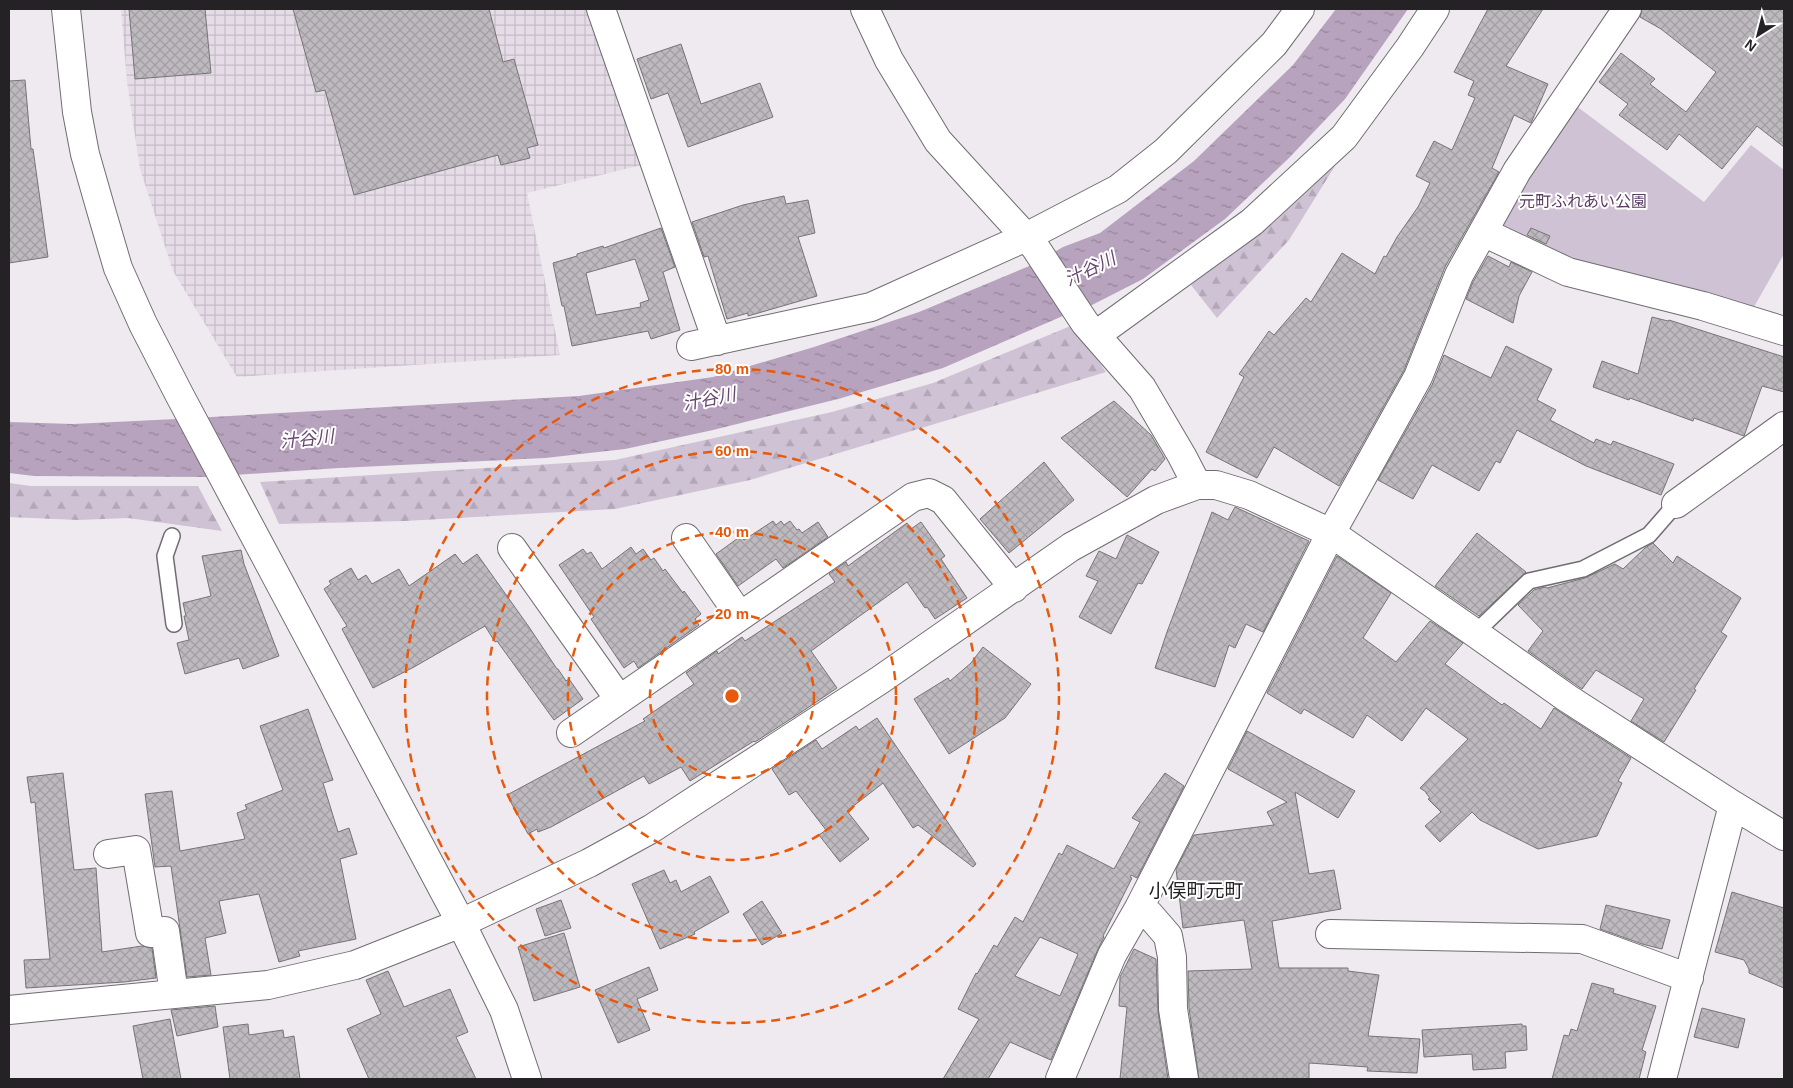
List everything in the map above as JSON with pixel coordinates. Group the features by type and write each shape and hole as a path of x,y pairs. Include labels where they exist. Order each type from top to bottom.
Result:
{"street":[{"path":"66,9 77,112 85,154 118,268 143,324 179,394 461,923 504,1010 527,1079"},
{"path":"601,9 704,343 871,307 1030,242 1118,189 1166,151 1274,44 1300,9"},
{"path":"865,9 889,60 938,141 1030,242 1091,329 1142,388 1197,484"},
{"path":"1091,329 1252,222 1344,137 1410,47 1435,9"},
{"path":"1060,1079 1112,954 1139,908 1330,533 1418,377 1459,275 1517,172 1627,9"},
{"path":"1484,232 1568,272 1703,306 1784,331"},
{"path":"1676,504 1784,426"},
{"path":"9,1010 268,985 355,965 461,923 589,863 651,829 880,680 1080,542 1156,500 1197,484 1216,485 1249,495 1330,533 1567,698 1784,836"},
{"path":"571,733 912,497 929,493 943,500 1014,588"},
{"path":"686,538 740,616"},
{"path":"512,548 619,700"},
{"path":"1662,1079 1733,805"},
{"path":"108,854 136,850 150,933 166,931 174,994"},
{"path":"1139,908 1149,914 1168,936 1172,957 1173,1009 1184,1079"},
{"path":"1330,934 1582,939 1689,978"}],"lane":[{"path":"1476,633 1529,581 1583,568 1649,535 1676,504"},
{"path":"172,536 165,556 174,624"}],"shaded area":[{"path":"121,9 591,9 642,165 527,193 560,355 237,377 173,271 140,169 127,82"}],"green space":[{"name":"元町ふれあい公園","path":"1567,99 1704,202 1751,145 1784,170 1784,254 1750,314 1483,232"},
{"path":"1335,166 1289,240 1217,318 1191,285"},
{"path":"1073,325 1106,372 750,480 615,509 405,521 279,524 260,482 615,460 832,412 933,383"},
{"path":"9,483 31,486 198,486 222,531 128,518 78,520 9,517"}],"water":[{"name":"汁谷川","path":"1336,9 1408,9 1345,99 1289,158 1225,219 1143,279 1092,305 943,368 838,399 713,430 625,449 545,458 339,468 206,477 34,476 9,473 9,422 73,424 579,396 713,377 814,347 919,312 1034,264 1063,247 1100,233 1194,161 1293,65"}],"building":[{"path":"129,9 205,9 211,73 135,79"},
{"path":"293,9 489,9 503,62 514,59 538,145 527,148 530,158 501,165 498,155 354,195 325,90 316,92"},
{"path":"1488,9 1543,9 1506,66 1548,84 1531,123 1514,115 1492,168 1499,172 1445,267 1404,370 1339,486 1274,447 1257,478 1206,452 1244,377 1239,374 1269,331 1274,335 1306,298 1311,302 1342,253 1375,274 1384,256 1386,257 1397,237 1418,207 1430,183 1416,176 1434,141 1452,150 1475,98 1468,95 1474,81 1454,72"},
{"path":"1642,9 1784,9 1784,147 1757,126 1722,169 1679,134 1667,150 1619,115 1628,104 1599,82 1621,53 1655,79 1650,84 1686,112 1716,72 1661,29 1640,17"},
{"path":"681,44 701,104 760,83 773,117 688,147 668,93 651,99 637,59"},
{"path":"25,80 31,149 33,149 48,257 9,263 9,81"},
{"path":"784,196 786,204 808,200 815,233 798,237 817,296 748,316 748,313 727,319 708,256 704,257 692,222 743,205"},
{"path":"661,228 675,267 663,272 680,330 651,339 648,331 572,346 553,263 603,246 604,248","holes":["635,259 649,300 640,303 641,307 596,315 586,273"]},
{"path":"1531,228 1550,236 1546,244 1527,235"},
{"path":"1488,256 1509,267 1511,262 1532,272 1519,296 1513,323 1466,299 1473,282"},
{"path":"1652,317 1669,320 1784,357 1784,392 1762,386 1744,436 1694,418 1693,421 1593,387 1602,361 1638,374"},
{"path":"1506,346 1552,369 1537,400 1556,410 1550,420 1594,443 1596,439 1611,445 1613,441 1674,464 1661,495 1586,466 1517,430 1500,463 1496,461 1479,491 1432,465 1413,499 1378,480 1432,385 1444,355 1491,378"},
{"path":"1114,401 1151,435 1165,459 1155,471 1152,469 1127,497 1061,438"},
{"path":"1044,462 1074,500 1009,553 980,519"},
{"path":"1235,507 1309,541 1263,632 1246,624 1235,648 1229,645 1215,687 1155,668 1212,512 1228,520"},
{"path":"773,521 776,525 781,521 784,525 790,521 802,533 818,522 828,537 783,568 776,559 738,586 716,554 741,536 744,540"},
{"path":"921,522 945,556 941,559 967,598 935,619 907,582 811,651 837,688 803,711 690,781 681,767 649,784 644,776 551,827 538,832 537,829 528,834 507,795 645,721 643,719 694,684 686,673 717,651 718,654 742,637 745,641 835,582 829,574 846,562 848,566 907,523 911,529"},
{"path":"1477,533 1526,572 1479,616 1435,586"},
{"path":"1127,535 1159,552 1142,584 1138,583 1111,634 1079,617 1098,581 1086,576 1099,551 1116,559"},
{"path":"1653,543 1673,563 1677,556 1741,598 1721,632 1727,636 1664,742 1631,721 1644,699 1596,670 1582,689 1528,651 1543,631 1518,605 1534,590 1585,578 1615,564 1623,569"},
{"path":"631,547 636,554 643,549 651,560 654,558 683,593 684,591 701,614 695,619 699,625 638,668 634,661 624,668 591,619 594,617 559,565 583,549 587,554 591,552 602,569"},
{"path":"241,550 244,564 279,656 243,669 239,658 185,674 177,643 189,640 183,603 211,596 202,556"},
{"path":"455,554 463,564 477,554 557,669 566,681 569,679 583,699 554,720 485,626 373,688 342,629 347,626 324,589 331,584 329,581 351,568 358,580 366,575 372,584 399,569 409,586"},
{"path":"1337,556 1391,593 1363,638 1396,662 1430,621 1463,643 1445,664 1502,705 1504,703 1541,729 1554,708 1631,758 1618,781 1622,783 1597,836 1538,849 1480,820 1472,812 1440,842 1425,826 1441,812 1428,799 1430,798 1426,792 1420,788 1468,739 1426,708 1402,741 1367,715 1353,738 1304,709 1301,714 1267,693"},
{"path":"983,647 1031,684 1005,718 949,754 914,699 948,678 950,681 971,663"},
{"path":"308,709 333,780 323,783 338,832 349,828 357,854 340,859 356,939 298,951 300,956 279,962 259,894 219,901 226,933 205,938 211,975 187,977 171,866 155,867 145,794 172,791 180,851 245,839 237,813 247,809 245,805 283,790 260,726"},
{"path":"877,718 976,864 973,867 918,825 913,828 883,783 847,811 869,839 840,862 819,835 826,830 796,791 789,795 772,769 816,740 822,749 856,726 859,730"},
{"path":"1247,731 1355,791 1338,818 1295,792 1309,874 1334,870 1341,909 1272,921 1279,968 1348,968 1348,971 1379,975 1368,1036 1420,1039 1417,1073 1367,1071 1368,1067 1309,1063 1309,1079 1199,1079 1189,1008 1188,971 1252,969 1244,920 1183,928 1176,869 1194,835 1274,825 1267,812 1287,802 1228,769"},
{"path":"63,773 74,870 96,868 102,952 142,946 152,948 156,978 124,982 26,988 24,960 50,959 35,802 31,803 27,777"},
{"path":"1165,773 1184,786 1137,878 1131,875 1130,877 1132,878 1103,936 1051,1060 1010,1042 988,1079 943,1079 979,1019 958,1009 976,973 994,945 997,947 1015,917 1023,922 1059,853 1062,855 1067,845 1114,869 1140,822 1132,818","holes":["1040,937 1078,954 1060,996 1015,976"]},
{"path":"664,870 670,883 676,880 681,892 710,876 729,912 694,932 695,934 660,949 632,884"},
{"path":"1732,892 1784,908 1784,988 1749,973 1744,960 1715,952"},
{"path":"561,900 571,928 545,936 536,909"},
{"path":"762,901 782,933 762,945 743,914"},
{"path":"1606,905 1670,920 1662,949 1600,929"},
{"path":"564,933 580,987 534,1001 518,947"},
{"path":"1134,949 1156,959 1158,1011 1168,1079 1120,1079 1127,1007 1119,1006 1120,977"},
{"path":"649,967 658,990 637,999 650,1030 618,1043 595,990"},
{"path":"388,971 404,1007 450,989 468,1032 456,1037 476,1079 369,1079 347,1029 381,1014 366,980"},
{"path":"1592,983 1614,989 1613,993 1656,1006 1642,1050 1646,1052 1639,1079 1552,1079 1564,1035 1569,1036 1571,1029 1577,1031"},
{"path":"215,1006 218,1027 177,1036 171,1010"},
{"path":"1702,1008 1745,1019 1738,1048 1694,1037"},
{"path":"170,1019 181,1079 143,1079 133,1026"},
{"path":"248,1024 249,1035 283,1030 284,1038 294,1036 300,1079 230,1079 223,1027"},
{"path":"1522,1024 1522,1026 1526,1026 1527,1050 1505,1052 1506,1068 1473,1070 1472,1054 1424,1057 1422,1030"}],"district":[{"name":"小俣町元町","path":"1196,890"}]}
